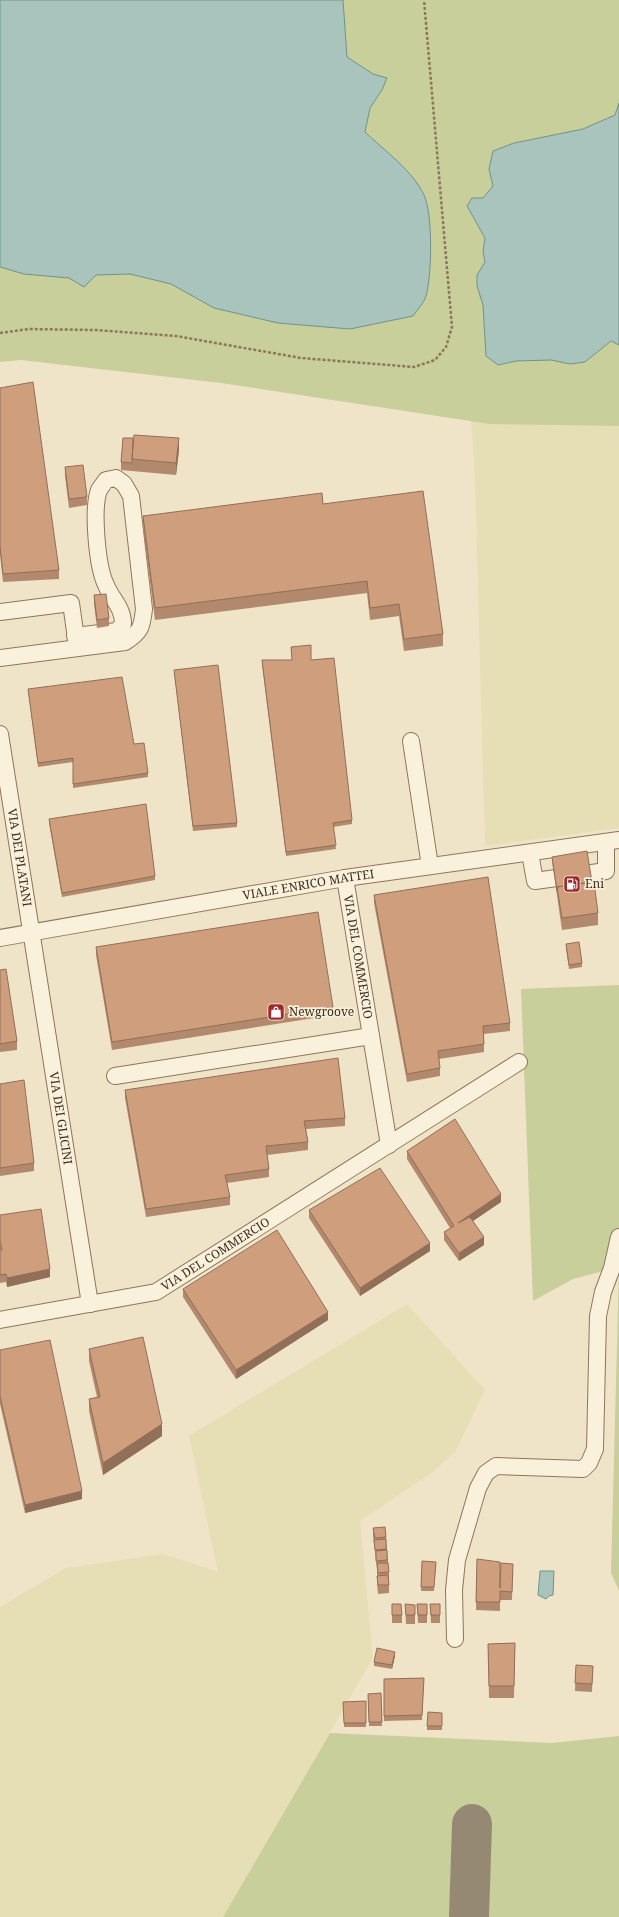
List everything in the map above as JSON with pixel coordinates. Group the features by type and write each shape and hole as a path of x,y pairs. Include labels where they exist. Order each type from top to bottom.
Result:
{"street":[{"path":"0,658 76,642 117,631 123,624 123,614 105,584 96,535 96,505 99,489 106,480 116,478 124,484 131,496 144,609 142,625 136,635 125,642 76,642"},
{"path":"0,612 71,603 76,642"},
{"name":"VIA DEI PLATANI","path":"0,734 31,933"},
{"path":"411,741 430,866"},
{"path":"530,853 535,881 606,871 613,841"},
{"name":"VIALE ENRICO MATTEI","path":"0,938 346,878 613,841"},
{"name":"VIA DEL COMMERCIO","path":"346,878 389,1145"},
{"name":"VIA DEI GLICINI","path":"31,933 90,1304"},
{"name":"VIA DEL COMMERCIO","path":"115,1076 371,1036"},
{"name":"VIA DEL COMMERCIO","path":"0,1320 156,1292 519,1062"},
{"path":"455,1639 454,1590 458,1560 478,1488 486,1473 496,1466 583,1468 589,1463 595,1449 598,1316 603,1292 612,1268 619,1237"}],"path":[{"path":"0,333 30,329 89,330 168,336 302,358 414,367 435,360 446,347 452,328 424,0"}],"shaded area":[{"path":"619,391 619,828 485,846 475,478 471,418"},
{"path":"407,1304 485,1390 455,1452 434,1471 360,1521 373,1658 223,1917 0,1917 0,1607 66,1568 163,1554 218,1572 189,1436"}],"green space":[{"path":"0,0 619,0 619,426 490,424 221,383 21,360 0,362"},
{"path":"619,985 619,1267 573,1279 533,1301 521,989"},
{"path":"619,1267 619,1591 611,1573"},
{"path":"330,1733 552,1743 619,1736 619,1917 223,1917"}],"water":[{"path":"0,0 343,0 347,57 373,74 387,78 382,90 370,108 365,132 406,169 419,186 427,204 431,245 428,286 424,301 413,316 350,329 278,323 214,308 171,284 130,274 96,275 84,287 69,278 24,274 0,267"},
{"path":"619,103 619,345 611,341 585,362 570,364 551,360 516,361 498,365 486,356 483,305 477,286 477,275 485,262 483,252 485,238 467,206 472,198 483,198 493,186 489,169 493,151 514,143 583,129 615,115"},
{"path":"540,1571 554,1571 553,1595 546,1599 538,1595"}],"building":[{"path":"33,382 59,570 3,574 0,546 0,388"},
{"path":"134,435 179,438 176,463 132,459"},
{"path":"123,438 133,438 132,463 121,462"},
{"path":"83,465 87,497 69,499 65,467"},
{"path":"423,491 443,634 404,639 399,604 370,608 367,581 155,608 143,516 322,493 323,504"},
{"path":"106,594 109,618 97,620 94,595"},
{"path":"311,645 311,660 334,658 352,820 333,823 336,845 286,852 262,660 292,660 291,647"},
{"path":"218,665 237,823 193,826 174,670"},
{"path":"122,677 134,744 144,743 148,773 73,784 73,758 38,763 28,689"},
{"path":"146,804 155,876 62,893 49,819"},
{"path":"587,851 592,882 557,887 557,891 552,857"},
{"path":"488,877 510,1023 483,1026 484,1044 438,1051 440,1068 407,1074 374,895"},
{"path":"594,882 598,913 562,918 557,887"},
{"path":"318,912 333,1007 112,1042 96,947"},
{"path":"579,942 582,963 569,965 566,944"},
{"path":"6,969 17,1041 0,1044 0,970"},
{"path":"338,1058 345,1118 304,1121 308,1142 266,1146 269,1169 225,1175 230,1197 146,1209 125,1090"},
{"path":"24,1080 34,1163 0,1168 0,1084"},
{"path":"455,1119 501,1194 458,1223 470,1217 484,1237 459,1253 444,1232 454,1226 407,1151"},
{"path":"380,1168 430,1243 360,1288 309,1210"},
{"path":"41,1209 50,1269 7,1278 6,1274 0,1275 0,1250 2,1250 0,1241 0,1215"},
{"path":"277,1230 328,1312 236,1370 183,1289"},
{"path":"143,1337 162,1424 103,1463 89,1399 100,1397 89,1349"},
{"path":"50,1340 82,1491 25,1505 0,1396 0,1350"},
{"path":"385,1527 386,1537 375,1538 373,1528"},
{"path":"386,1539 386,1549 375,1550 374,1540"},
{"path":"387,1550 387,1560 376,1561 376,1551"},
{"path":"477,1559 500,1562 500,1588 501,1563 513,1564 512,1592 500,1591 500,1602 476,1602"},
{"path":"422,1561 436,1562 434,1587 421,1587"},
{"path":"377,1563 388,1563 389,1572 378,1573"},
{"path":"388,1575 389,1585 378,1585 377,1576"},
{"path":"392,1604 401,1604 402,1615 392,1615"},
{"path":"405,1604 415,1605 415,1615 406,1615"},
{"path":"417,1604 427,1604 427,1615 418,1615"},
{"path":"430,1604 440,1604 440,1615 431,1615"},
{"path":"515,1643 514,1686 489,1686 488,1644"},
{"path":"377,1648 395,1652 392,1665 374,1662"},
{"path":"576,1665 593,1666 592,1684 575,1683"},
{"path":"424,1678 422,1715 384,1716 384,1679"},
{"path":"381,1693 382,1722 369,1722 368,1694"},
{"path":"366,1701 366,1723 344,1723 343,1702"},
{"path":"428,1712 442,1713 442,1726 427,1726"}],"taxiway":[{"path":"469,1917 472,1824"}],"place":[{"name":"Eni","path":"572,884"},
{"name":"Newgroove","path":"276,1012"}]}
